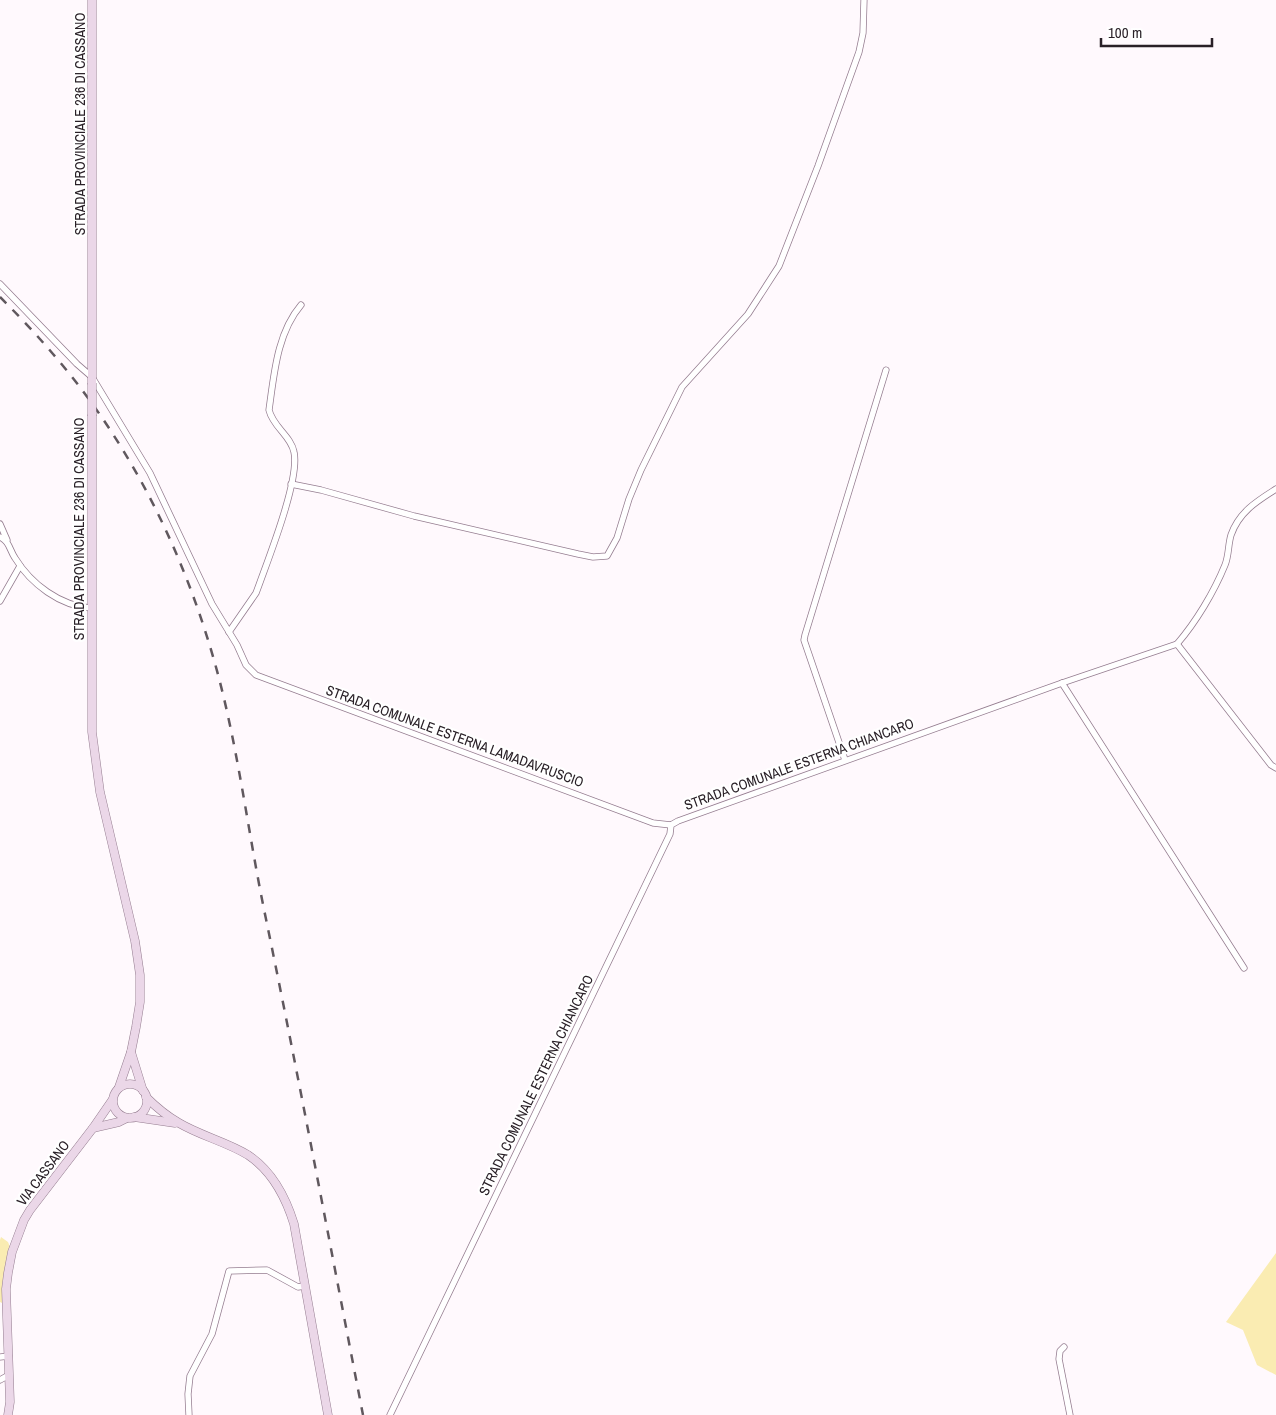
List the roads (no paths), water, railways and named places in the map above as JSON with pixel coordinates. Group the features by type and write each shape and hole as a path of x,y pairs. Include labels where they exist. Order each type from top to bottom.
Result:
{"main road":[{"name":"STRADA PROVINCIALE 236 DI CASSANO","path":"92,0 91,717 97,773 135,941 140,976 139,1010 131,1052 119,1087"},
{"path":"93,1128 119,1122 142,1112 146,1102 131,1052"},
{"path":"179,1123 130,1117 118,1113 113,1104 113,1098 119,1087 129,1084 139,1087 164,1113 179,1123 248,1155 268,1174 285,1200 292,1218 328,1415"},
{"name":"VIA CASSANO","path":"8,1415 10,1402 7,1303 8,1273 12,1252 24,1220 38,1198 93,1128 113,1098"}],"street":[{"path":"291,484 321,490 414,516 578,554 593,557 607,556 617,538 629,499 641,470 682,387 748,314 778,266 818,166 859,52 864,0"},
{"name":"STRADA COMUNALE ESTERNA LAMADAVRUSCIO","path":"0,284 92,380 150,473 212,604 246,665 256,675 653,823 671,825"},
{"path":"229,632 256,593 280,524 291,484 295,460 294,451 271,417 270,410 284,334 292,316 301,306"},
{"path":"846,760 804,640 886,370"},
{"path":"1276,489 1255,503 1242,515 1231,536 1228,556 1222,572 1191,628 1177,644 1276,769"},
{"path":"0,524 14,557 35,584 81,607 91,608"},
{"path":"0,537 7,540"},
{"path":"0,601 20,566"},
{"name":"STRADA COMUNALE ESTERNA CHIANCARO","path":"390,1415 670,834 671,825 688,817 846,760 1177,644"},
{"path":"1062,683 1244,968"},
{"path":"189,1415 188,1394 190,1376 212,1334 229,1271 267,1270 298,1287 305,1286"},
{"path":"1064,1347 1060,1351 1059,1359 1070,1415"},
{"path":"0,1357 9,1356"},
{"path":"0,1380 9,1375"}],"railway":[{"path":"0,297 53,354 106,423 150,498 169,537 201,618 230,724 363,1415"}]}
